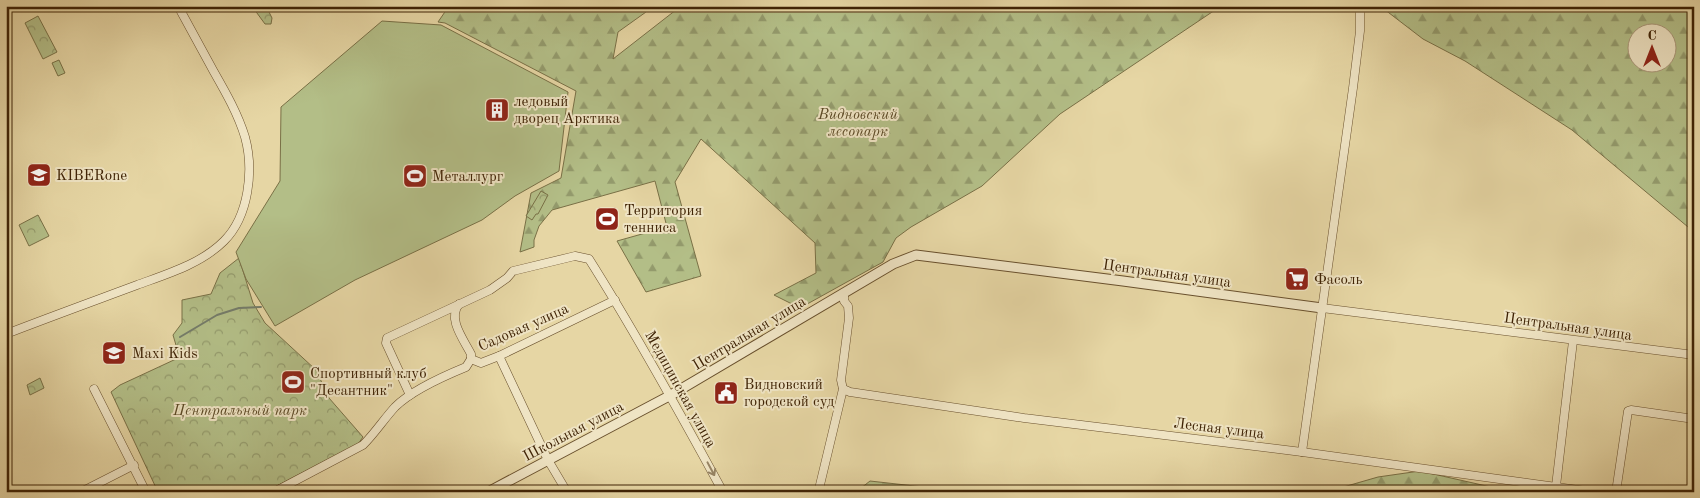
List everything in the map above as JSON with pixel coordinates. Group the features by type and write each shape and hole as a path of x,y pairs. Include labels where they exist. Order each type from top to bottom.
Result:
{"street":[{"path":"6,334 170,273 201,258 225,240 236,224 248,187 248,152 245,138 234,108 178,6"},
{"path":"1302,452 1354,88 1360,31 1360,6"},
{"name":"Центральная улица","path":"671,395 893,264 916,255 1123,280 1573,341 1694,355"},
{"name":"Медицинская улица","path":"459,304 490,290 507,278 513,271 575,256 589,259 671,395 723,492"},
{"path":"819,489 843,389 842,380 849,318 848,306 844,301 844,293"},
{"name":"Садовая улица","path":"274,492 363,445 373,436 395,407 410,395 466,367 471,359 481,363 500,356 615,300"},
{"path":"410,395 386,343 387,338 459,304"},
{"path":"459,304 455,309 454,316 457,327 471,354 471,359"},
{"path":"1556,486 1573,341"},
{"path":"500,356 548,460 567,492"},
{"path":"94,389 146,492"},
{"name":"Лесная улица","path":"843,389 850,392 1024,418 1302,452 1593,492"},
{"name":"Школьная улица","path":"488,492 671,395"},
{"path":"1616,492 1628,411 1694,419"},
{"path":"81,492 134,465"}],"green space":[{"path":"254,6 266,6 272,18 271,24 265,24 254,9"},
{"name":"Видновский лесопарк","path":"449,6 644,6 646,12 618,32 613,59 681,6 1221,6 1060,114 982,186 911,227 896,238 883,262 800,308 774,295 816,273 815,243 701,139 675,182 701,276 646,292 617,241 667,227 655,181 552,210 539,226 534,240 534,247 520,252 531,193 561,178 576,91 445,23 438,22"},
{"path":"1380,6 1694,6 1694,232 1572,130 1465,61 1423,39"},
{"path":"38,16 57,52 43,59 25,23"},
{"name":"Металлург","path":"382,21 441,25 568,92 559,171 515,196 482,220 355,280 275,326 246,279 236,252 280,181 281,107"},
{"path":"59,60 65,73 58,76 52,63"},
{"path":"541,191 548,195 538,214 532,220 526,216"},
{"path":"38,215 49,236 29,246 19,225"},
{"name":"Центральный парк","path":"239,258 253,303 265,323 316,370 329,398 363,437 358,444 265,492 158,492 111,392 120,385 176,359 178,352 173,335 182,323 182,300 211,294 220,273"},
{"path":"40,378 44,388 30,395 27,385"},
{"path":"1420,471 1513,492 1326,492 1378,477"},
{"path":"870,481 968,492 856,492"}],"waterway":[{"path":"180,337 217,315 239,308 261,307"}],"place":[{"name":"ледовый дворец Арктика","path":"497,110"},
{"name":"KIBERone","path":"39,175"},
{"name":"Металлург","path":"415,176"},
{"name":"Территория тенниса","path":"607,219"},
{"name":"Фасоль","path":"1297,279"},
{"name":"Maxi Kids","path":"114,353"},
{"name":"Спортивный клуб \"Десантник\"","path":"293,382"},
{"name":"Видновский городской суд","path":"726,393"}]}
